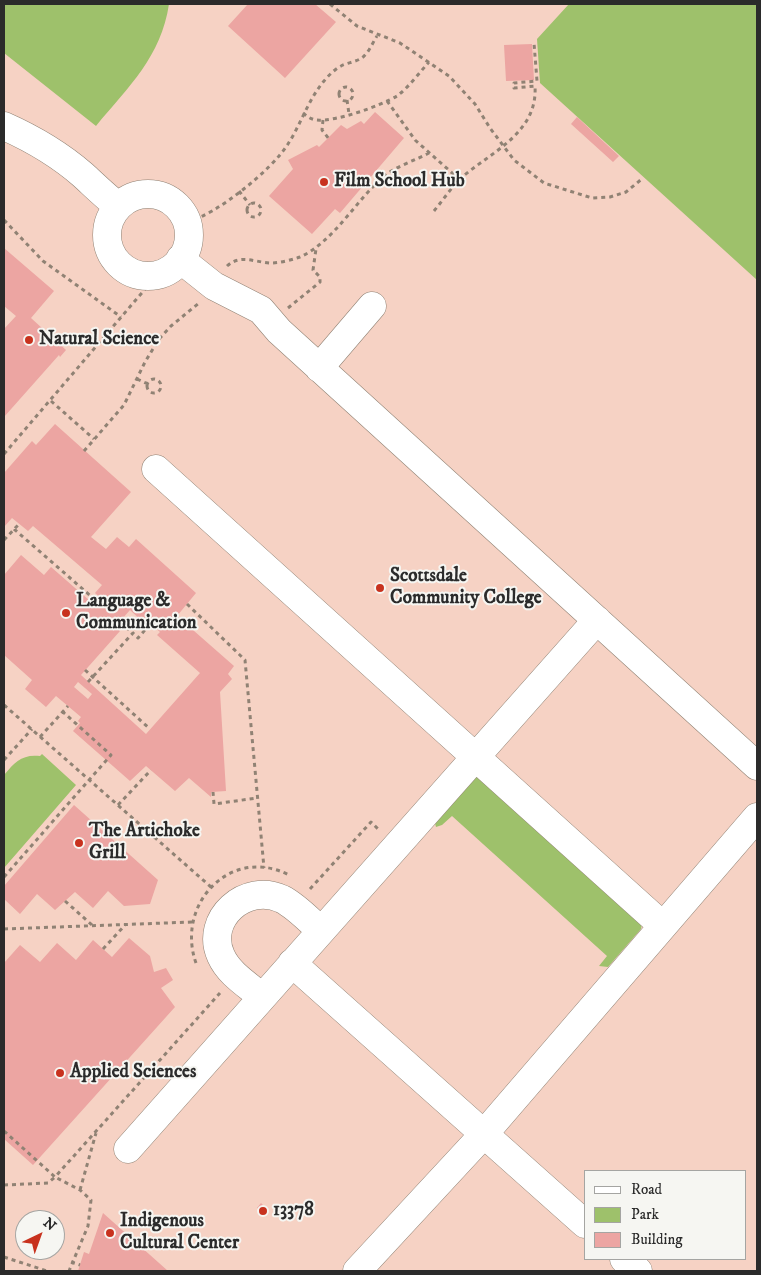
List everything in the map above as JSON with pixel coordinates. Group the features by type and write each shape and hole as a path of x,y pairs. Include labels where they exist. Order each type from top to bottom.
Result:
{"lane":[{"path":"4,126 22,134 62,160 118,206"},
{"path":"137,195 161,196 172,202 181,211 186,222 189,234 187,247 171,269 158,274 144,275 133,272 114,257 107,236 112,216 118,206 137,195"},
{"path":"180,259 214,286 261,310 319,368 757,766"},
{"path":"319,368 372,306"},
{"path":"156,468 663,926"},
{"path":"128,1149 597,620"},
{"path":"357,1271 483,1136 757,817"},
{"path":"262,997 227,967 221,955 218,942 219,928 224,916 232,906 244,898 256,894 270,895 283,899 321,931"},
{"path":"292,963 483,1136 584,1223"},
{"path":"625,1260 638,1271"}],"path":[{"path":"330,4 357,26 377,36 400,42 448,76 466,92 503,146 525,170 544,184 592,198 610,197 626,192 643,178"},
{"path":"186,222 199,219 258,178 277,160 288,145 303,113 324,81 339,66 364,56 377,36"},
{"path":"434,211 460,180 515,137 527,122 535,104 535,86 514,88 514,83 537,81 534,43"},
{"path":"303,113 309,119 323,120 349,114 387,101 398,95 429,62"},
{"path":"347,100 339,95 343,87 350,88 353,93 347,100 349,114"},
{"path":"387,101 415,140 460,180"},
{"path":"323,120 322,130 329,138"},
{"path":"239,191 250,205"},
{"path":"256,204 261,208 257,216 248,214 250,205 256,204"},
{"path":"4,220 43,261 121,317"},
{"path":"270,321 320,282 320,277 313,270 316,248"},
{"path":"4,454 158,274"},
{"path":"137,379 148,384 152,392 160,390 160,383 155,380 148,384"},
{"path":"51,401 94,439"},
{"path":"4,540 19,524"},
{"path":"14,529 101,605"},
{"path":"187,604 245,660 264,868"},
{"path":"120,622 138,638 151,623"},
{"path":"88,682 133,634"},
{"path":"85,670 150,729"},
{"path":"4,705 211,887"},
{"path":"40,737 68,706"},
{"path":"4,877 111,755 63,712"},
{"path":"4,760 32,729"},
{"path":"118,805 150,770"},
{"path":"213,792 214,804 258,798"},
{"path":"310,889 371,822 396,846"},
{"path":"65,901 92,925"},
{"path":"4,929 192,922"},
{"path":"104,949 126,924"},
{"path":"4,1186 48,1183 55,1177 220,993"},
{"path":"4,1132 55,1177 80,1190 91,1200 88,1226 71,1262 69,1271"},
{"path":"80,1190 96,1132"},
{"path":"4,1257 47,1271"},
{"path":"71,1262 80,1265"}],"shaded area":[{"name":"Scottsdale Community College","path":"4,4 757,4 757,1271 4,1271"}],"green space":[{"path":"4,4 169,4 159,40 151,55 142,70 96,126 4,53"},
{"path":"569,4 757,4 757,280 540,83 537,39"},
{"path":"42,754 76,785 4,868 4,775 19,760 28,756 40,756"},
{"path":"476,775 642,923 641,929 608,967 599,966 607,956 452,816 442,825 436,827 434,819"}],"building":[{"path":"248,4 315,4 336,22 285,78 228,26"},
{"path":"532,44 534,80 506,81 504,45"},
{"name":"Film School Hub","path":"375,112 404,138 340,213 335,209 312,234 269,196 293,169 288,160 317,145 319,147 341,125 347,129 361,121 364,124"},
{"path":"577,117 619,156 613,162 571,124"},
{"name":"Natural Science","path":"4,248 54,291 31,318 66,350 60,357 59,355 4,417 4,329 16,316 4,306"},
{"name":"Language & Communication","path":"55,424 131,492 91,537 106,549 117,537 129,547 136,539 196,593 177,616 234,666 228,674 232,679 220,692 226,791 211,792 211,797 189,778 175,791 146,766 130,781 73,731 80,723 78,721 81,717 56,696 46,707 25,689 32,680 4,655 4,575 21,555 44,575 51,567 98,608 104,601 95,593 102,585 33,526 28,531 12,518 4,527 4,473 32,441 36,445","holes":["130,610 145,624 148,621 160,632 157,635 200,673 146,734 81,675 120,631 115,627","78,682 92,694 88,699 74,687"]},
{"name":"The Artichoke Grill","path":"74,805 158,880 150,904 124,906 108,891 93,908 75,892 55,910 37,894 20,914 4,899 4,886"},
{"name":"Applied Sciences","path":"129,938 150,956 154,972 166,968 173,980 161,988 175,1007 33,1165 4,1139 4,963 20,945 40,962 57,943 76,960 93,940 112,957"},
{"path":"261,1203 269,1211 265,1215 257,1208"},
{"name":"Indigenous Cultural Center","path":"103,1213 168,1271 78,1271 84,1252 89,1254"}],"place":[{"name":"Film School Hub","path":"324,182"},
{"name":"Natural Science","path":"29,340"},
{"name":"Scottsdale Community College","path":"380,588"},
{"name":"Language & Communication","path":"66,613"},
{"name":"The Artichoke Grill","path":"79,843"},
{"name":"Applied Sciences","path":"60,1073"},
{"name":"13378","path":"263,1211"},
{"name":"Indigenous Cultural Center","path":"110,1233"}]}
